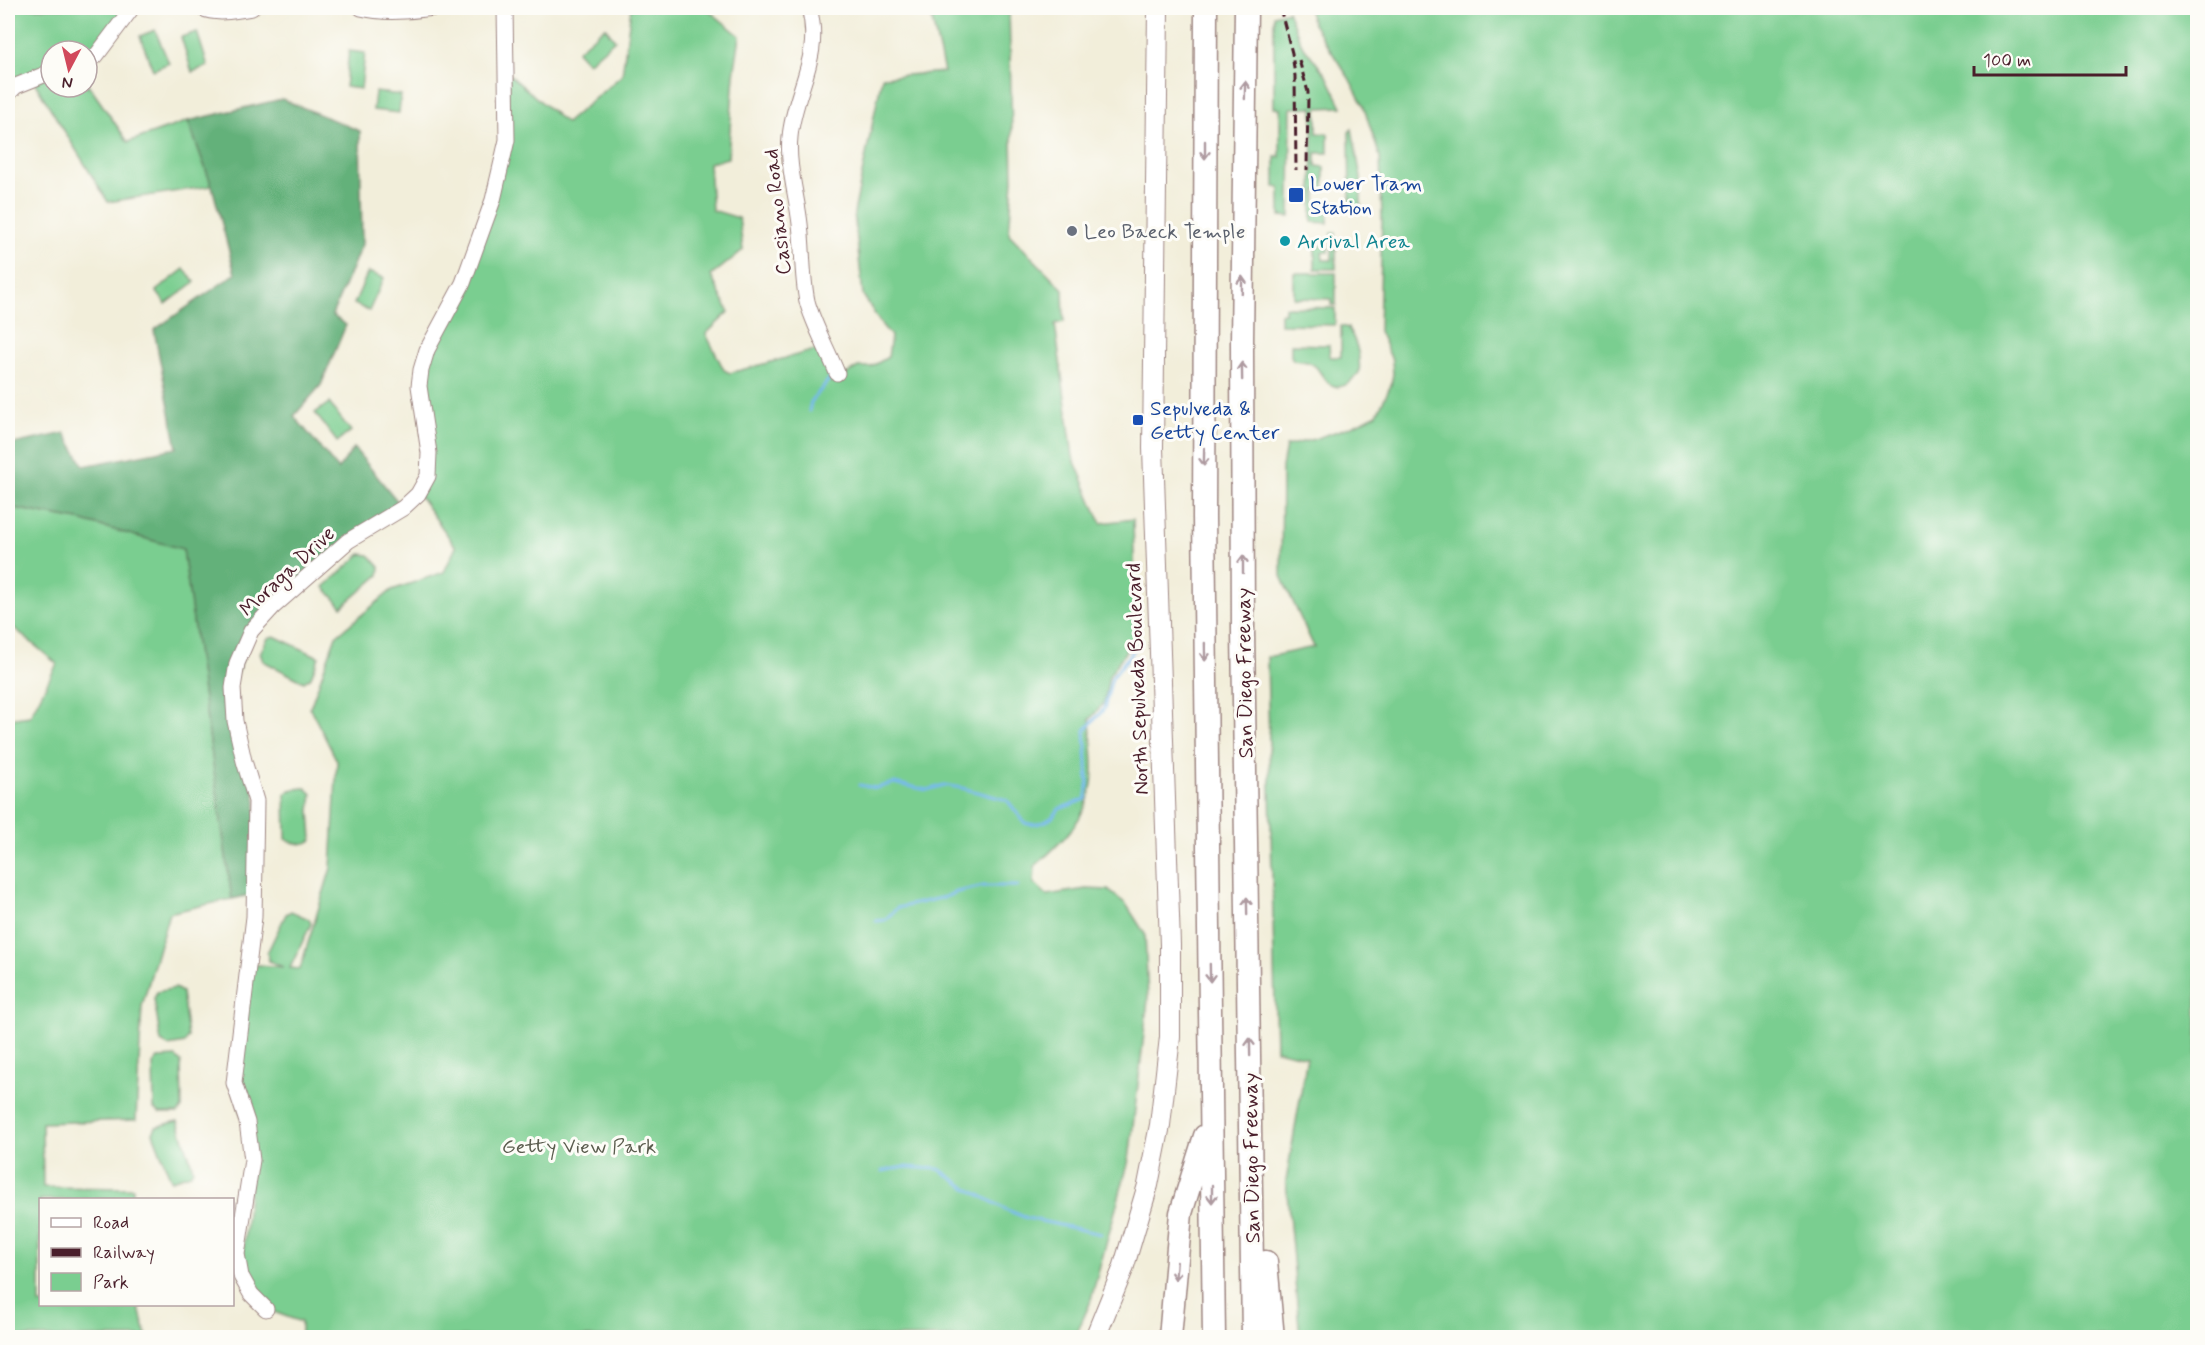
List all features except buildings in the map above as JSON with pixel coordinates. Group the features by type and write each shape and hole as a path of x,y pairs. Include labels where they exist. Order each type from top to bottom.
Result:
{"highway":[{"name":"San Diego Freeway","path":"1206,8 1205,665 1214,1338"},
{"name":"San Diego Freeway","path":"1246,8 1242,343 1243,618 1253,1327"},
{"path":"1251,1105 1273,1338"},
{"path":"1170,1338 1181,1212 1212,1115"},
{"path":"1241,1338 1241,1334 1253,1327"}],"main road":[{"name":"North Sepulveda Boulevard","path":"1095,1338 1123,1269 1148,1185 1163,1105 1170,1037 1170,945 1153,455 1158,8"}],"street":[{"path":"99,51 132,8"},
{"path":"201,8 230,12 252,8"},
{"path":"361,8 404,12 434,8"},
{"name":"Moraga Drive","path":"266,1309 251,1294 241,1276 237,1254 248,1197 252,1160 247,1122 234,1083 254,917 256,801 243,761 235,721 233,688 236,671 252,631 274,606 348,541 403,508 418,494 428,476 429,453 419,386 421,370 427,350 463,283 493,200 507,140 505,8"},
{"name":"Casiano Road","path":"809,8 814,38 811,62 792,123 789,138 790,153 807,302 837,374"},
{"path":"8,94 16,86 39,77"}],"green space":[{"path":"8,8 132,8 99,47 99,39 39,39 39,90 33,80 8,94"},
{"name":"Getty View Park","path":"631,8 706,8 740,36 734,75 728,158 709,163 712,210 739,218 743,250 711,276 729,312 706,334 724,370 730,373 826,347 845,375 858,367 871,367 888,357 891,336 863,295 854,213 882,77 944,72 930,11 927,8 1009,8 1013,180 1009,234 1063,289 1064,322 1055,324 1073,457 1101,523 1133,519 1136,636 1109,676 1104,703 1090,719 1093,776 1085,808 1071,830 1035,866 1034,883 1047,895 1086,889 1108,890 1126,904 1145,934 1148,1000 1129,1160 1090,1303 1075,1337 301,1337 301,1322 266,1309 241,1276 252,1160 234,1083 247,964 283,967 269,961 267,953 286,914 291,911 309,919 311,924 290,968 300,969 331,868 337,761 310,708 336,636 392,590 444,572 456,547 418,494 428,476 419,386 463,283 507,140 506,72 566,123 622,75"},
{"path":"1308,8 2192,8 2198,18 2197,1337 1300,1337 1286,1181 1307,1057 1276,1050 1267,657 1314,647 1281,576 1282,467 1286,446 1352,426 1377,414 1391,385 1393,374 1392,360 1379,331 1382,219 1380,157 1363,105 1349,78 1313,24"},
{"path":"1288,11 1301,43 1328,78 1342,107 1317,108 1317,133 1328,134 1328,153 1316,153 1316,166 1324,167 1324,190 1316,190 1316,203 1328,204 1328,223 1312,222 1313,107 1291,108 1290,217 1280,216 1280,188 1275,187 1275,157 1280,157 1280,108 1274,107 1274,15"},
{"path":"605,27 615,40 588,63 577,51"},
{"path":"155,30 169,63 153,70 140,36"},
{"path":"197,32 208,66 192,72 181,37"},
{"path":"349,51 365,53 361,89 345,87"},
{"path":"375,92 401,95 399,113 373,110"},
{"path":"45,99 98,99 128,142 188,121 212,186 108,202"},
{"path":"282,99 360,131 362,244 332,315 346,325 321,385 294,416 338,469 354,448 403,508 348,541 251,631 233,688 256,801 255,894 232,899 183,549 79,520 8,507 8,445 65,433 84,466 177,448 154,330 235,274 212,186 188,121"},
{"path":"1352,129 1361,178 1361,208 1359,211 1350,207 1349,132"},
{"path":"1332,232 1336,232 1336,269 1315,269 1315,246 1328,246 1328,252 1322,252 1323,260 1332,260"},
{"path":"184,269 195,282 166,304 156,291"},
{"path":"368,272 384,278 369,311 354,304"},
{"path":"1294,273 1336,273 1336,305 1331,305 1331,299 1294,298"},
{"path":"1285,307 1335,308 1335,325 1280,324 1280,313 1285,313"},
{"path":"1341,326 1348,328 1356,344 1359,355 1359,373 1347,384 1339,387 1327,382 1314,365 1293,360 1291,344 1329,345 1330,357 1341,357"},
{"path":"329,403 351,431 337,442 315,413"},
{"path":"8,507 79,520 183,549 232,899 169,913 142,1006 136,1120 42,1123 43,1187 133,1188 133,1198 39,1198 39,1306 138,1306 147,1337 8,1337 8,719 30,716 57,664 8,623"},
{"path":"361,554 369,555 380,567 379,575 342,607 324,587"},
{"path":"274,636 319,657 311,677 304,682 263,661 260,653 268,638"},
{"path":"306,788 312,794 310,811 312,840 299,844 286,839 285,794 290,790"},
{"path":"175,988 182,992 188,1037 185,1043 168,1046 161,1042 154,999 157,992"},
{"path":"176,1057 181,1062 182,1108 178,1113 160,1113 154,1109 153,1064 158,1058"},
{"path":"178,1121 193,1169 191,1174 171,1180 153,1133 156,1127"}],"waterway":[{"path":"809,411 811,402 831,377"},
{"path":"859,785 876,788 894,783 927,790 944,785 962,788 1007,800 1025,823 1044,822 1053,817 1059,809 1086,799 1088,783 1085,730 1104,709 1112,678 1141,641"},
{"path":"876,921 885,920 897,908 957,892 984,886 1018,886"},
{"path":"882,1171 904,1167 939,1169 965,1187 1007,1210 1027,1218 1101,1234"}],"railway":[{"path":"1280,8 1292,53 1295,76 1296,170"},
{"path":"1299,60 1308,92 1307,170"}],"place":[{"name":"Lower Tram Station","path":"1296,195"},
{"name":"Leo Baeck Temple","path":"1072,231"},
{"name":"Arrival Area","path":"1285,241"},
{"name":"Sepulveda & Getty Center","path":"1138,420"}]}
